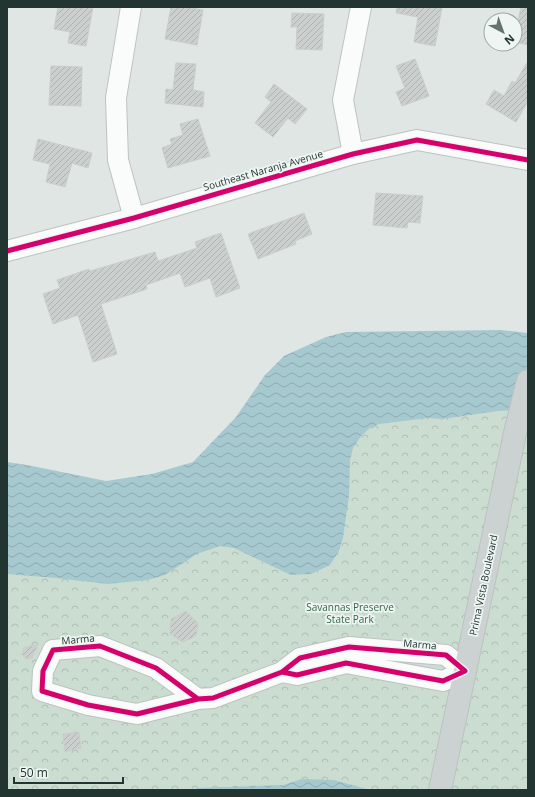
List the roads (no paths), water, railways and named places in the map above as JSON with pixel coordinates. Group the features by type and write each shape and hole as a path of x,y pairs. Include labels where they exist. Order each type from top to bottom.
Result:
{"main road":[{"name":"Prima Vista Boulevard","path":"440,790 515,433 528,381"}],"street":[{"path":"131,7 116,98 118,160 134,218"},
{"path":"353,154 343,100 362,7"},
{"name":"Southeast Naranja Avenue","path":"7,251 134,218 353,154 417,140 528,160"},
{"name":"Marma","path":"198,699 156,668 100,646 53,650 43,671 42,691 88,705 136,714 198,699 213,698 282,672 300,658 349,647 446,656 465,671 443,681 346,663 297,675 282,672"},
{"path":"390,671 392,651"}],"water":[{"path":"500,330 528,333 528,415 517,410 498,411 442,419 428,418 379,424 370,428 361,436 353,448 350,460 349,496 343,538 339,551 330,565 311,574 291,575 234,548 220,546 197,554 165,575 148,580 107,584 7,574 7,462 106,481 152,474 193,462 236,417 265,375 284,356 326,337 346,332"},
{"path":"302,779 334,780 370,790 193,790 198,788 283,785"}],"park label":[{"name":"Savannas Preserve State Park","path":"350,612"}]}
